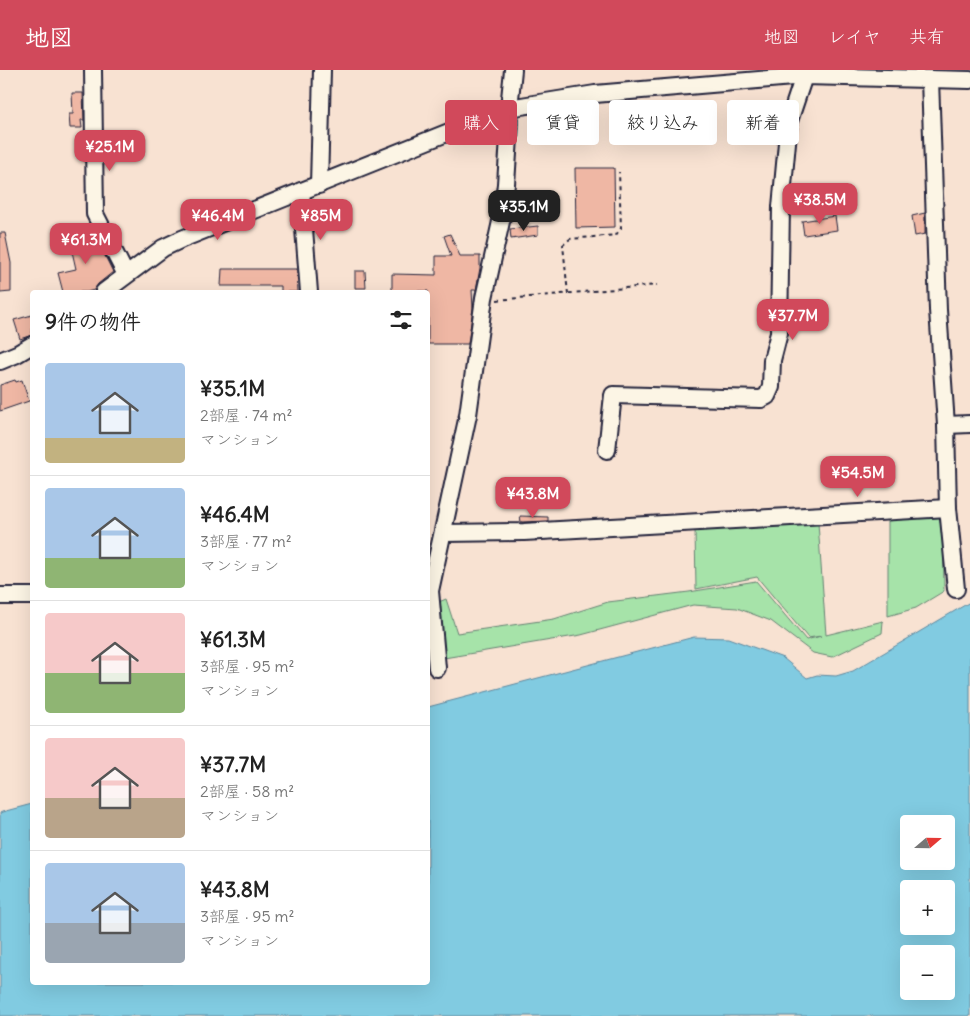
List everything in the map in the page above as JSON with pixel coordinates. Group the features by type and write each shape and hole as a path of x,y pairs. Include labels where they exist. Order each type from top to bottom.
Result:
{"street":[{"path":"93,70 95,214 100,228 126,275"},
{"path":"319,185 322,70"},
{"path":"510,100 513,70"},
{"path":"517,107 595,94 806,73 970,80"},
{"path":"607,450 613,395 761,399 767,396 771,387 772,360 779,333 781,208 789,121 806,73"},
{"path":"930,79 938,310 946,425 948,508 956,589"},
{"path":"107,290 163,248 445,134"},
{"path":"430,587 444,533 452,484 469,407 484,298 502,217 509,145"},
{"path":"301,191 308,290"},
{"path":"0,361 30,346"},
{"path":"946,425 970,424"},
{"path":"444,533 524,532 948,508"},
{"path":"0,596 30,596"},
{"path":"430,601 437,668"}],"path":[{"path":"568,294 563,244 570,239 616,234 621,228 619,172"},
{"path":"484,298 498,300 657,285"}],"green space":[{"path":"943,514 944,591 916,608 888,616 888,517"},
{"path":"818,523 826,635 883,621 882,633 832,657 813,653 771,621 737,608 693,605 581,635 444,658 439,602 446,599 457,633 554,619 608,602 756,581 806,640 821,636 808,638 757,577 696,589 695,529"}],"water":[{"path":"970,602 970,1016 0,1016 0,813 2,812 30,805 30,985 430,985 430,706 694,637 728,638 783,658 807,678 817,675 836,676 853,671"}],"building":[{"path":"72,93 83,93 84,120 81,120 82,128 70,128 69,114 73,114"},
{"path":"575,168 614,168 615,227 576,228"},
{"path":"925,213 925,234 915,236 912,216"},
{"path":"835,216 837,230 804,235 802,221"},
{"path":"538,226 538,235 511,239 510,229"},
{"path":"91,228 113,272 98,284 94,290 62,290 58,273 76,269 69,238 79,236 78,232"},
{"path":"0,233 5,233 11,263 11,292 0,293"},
{"path":"450,234 460,256 480,256 476,290 472,290 473,308 468,344 430,344 430,290 392,290 392,274 436,275 436,256 451,256 444,236"},
{"path":"222,269 297,269 298,290 281,290 281,286 221,286"},
{"path":"355,271 365,271 366,288 355,288"},
{"path":"30,316 30,336 20,339 14,320"},
{"path":"15,380 16,382 22,380 29,401 0,411 0,385"},
{"path":"520,516 548,517 548,521 521,522"}]}
